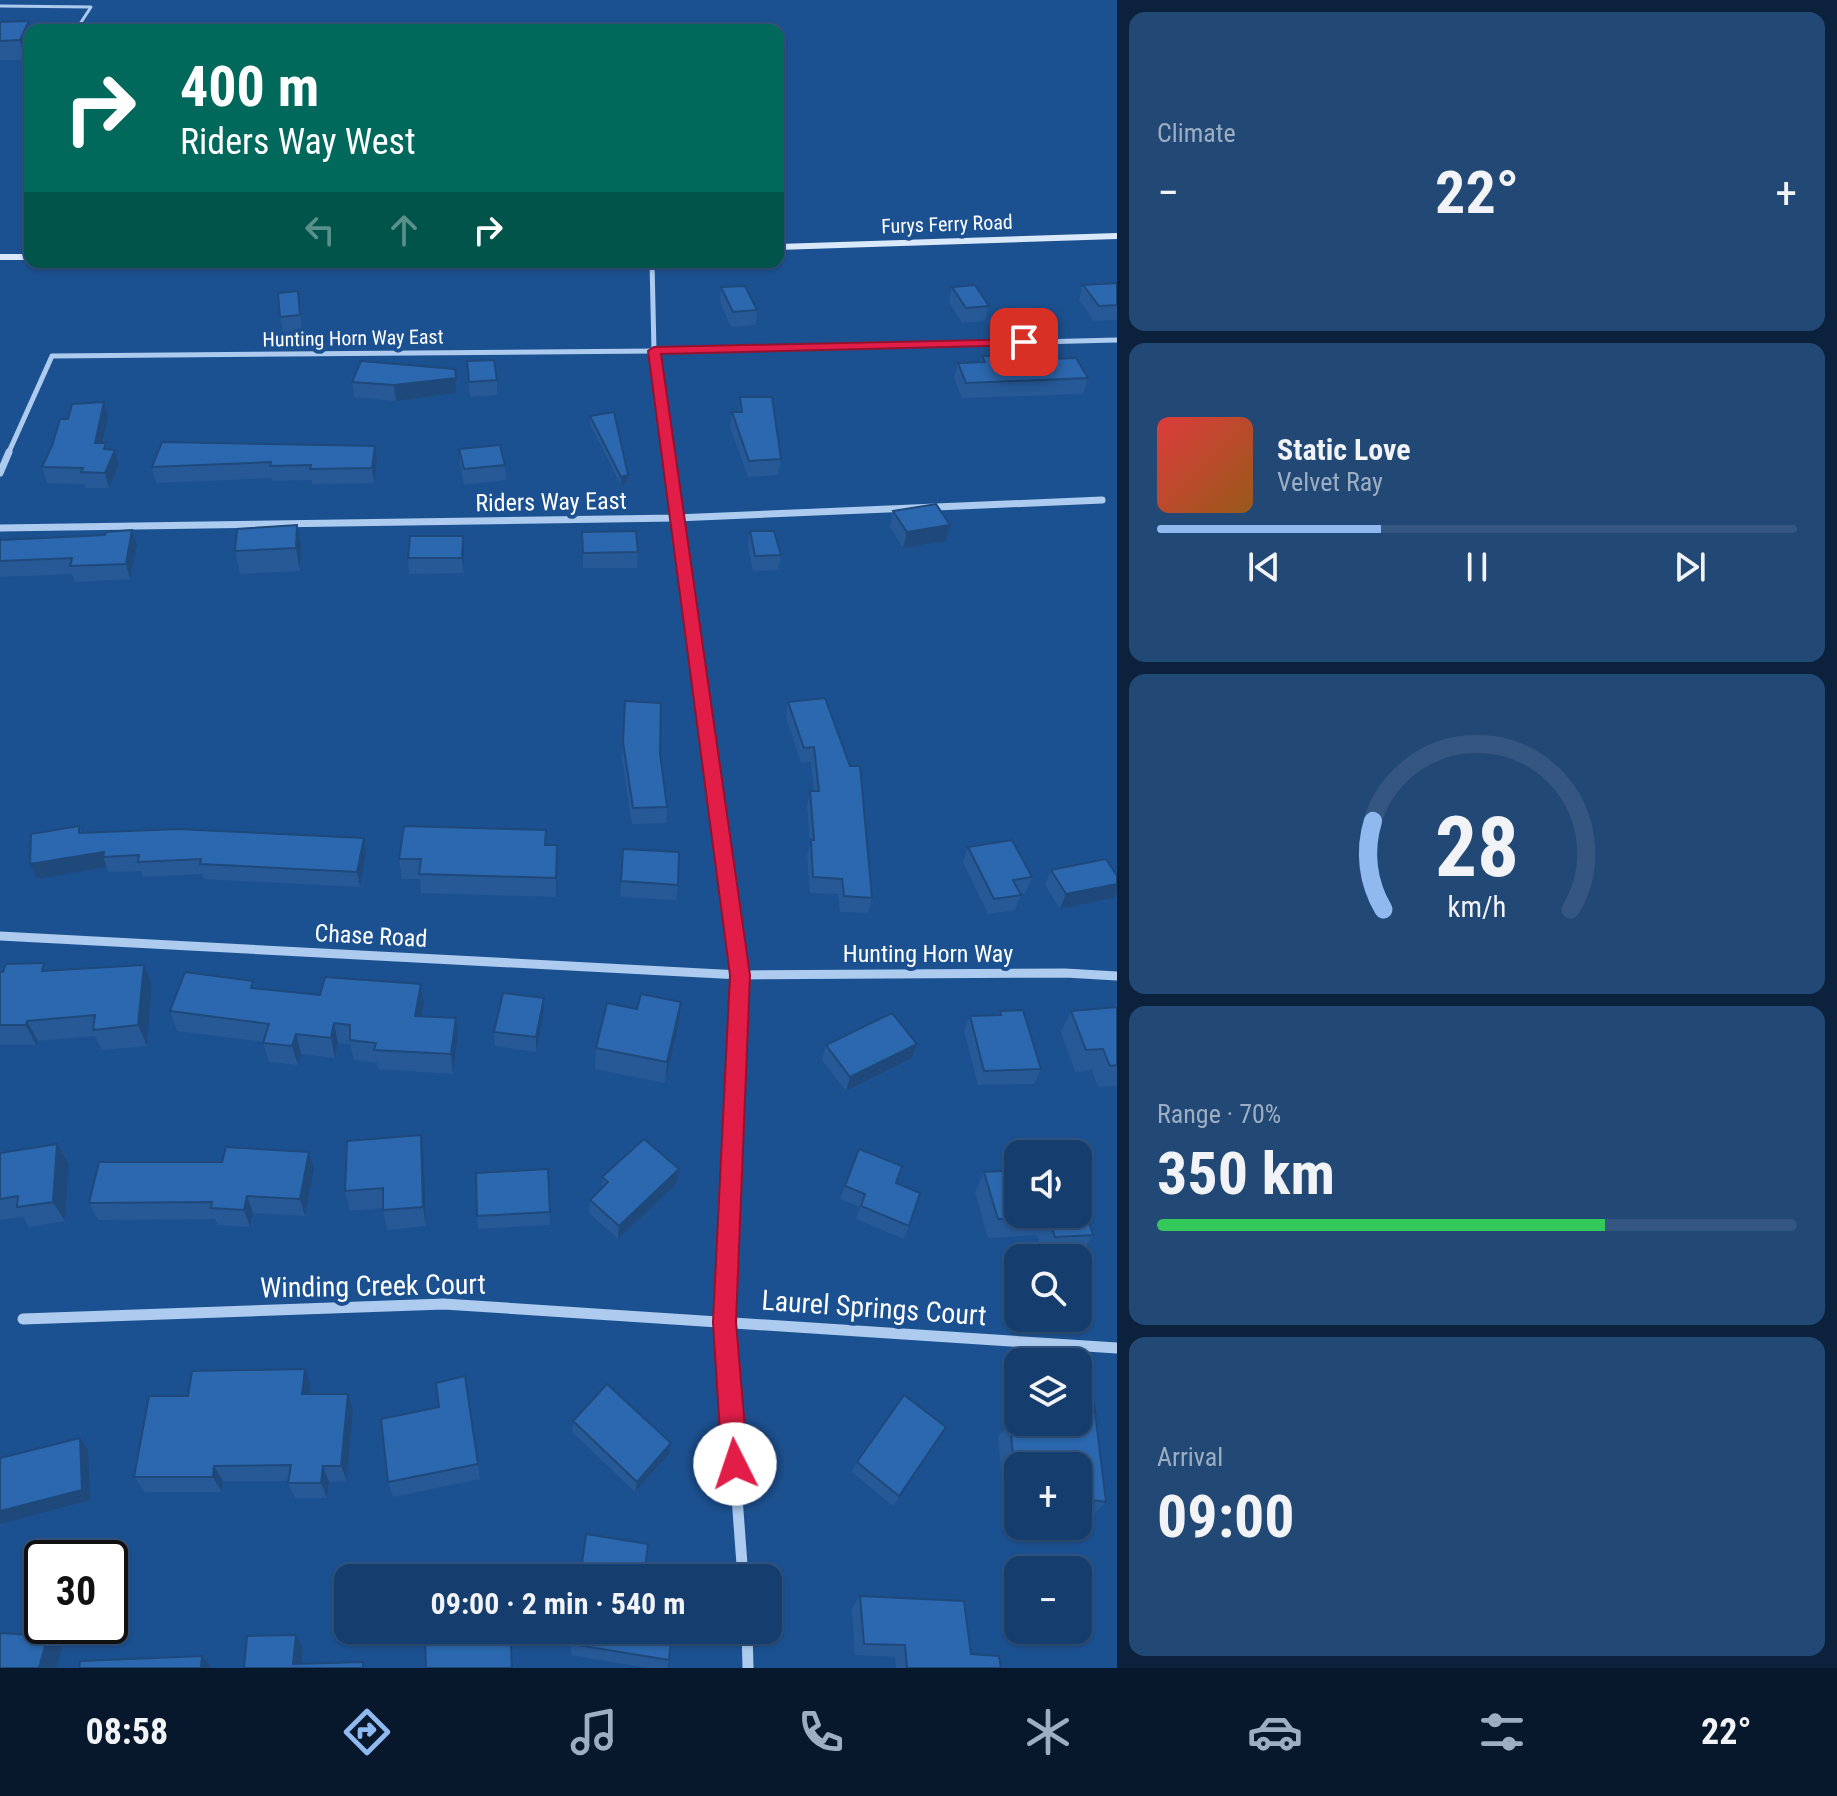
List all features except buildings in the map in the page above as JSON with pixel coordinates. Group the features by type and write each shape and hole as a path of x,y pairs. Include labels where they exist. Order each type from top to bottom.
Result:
{"main road":[{"name":"Furys Ferry Road","path":"784,247 1117,236"},
{"path":"0,257 24,257"}],"street":[{"path":"652,268 654,351 740,975 724,1322 742,1564"},
{"name":"Hunting Horn Way East","path":"0,473 52,356 654,351 1117,340"},
{"name":"Riders Way East","path":"0,528 676,518 1102,500"},
{"name":"Chase Road","path":"0,936 740,975"},
{"name":"Hunting Horn Way","path":"740,975 1065,973 1117,976"},
{"name":"Winding Creek Court","path":"23,1319 444,1304 724,1322"},
{"name":"Laurel Springs Court","path":"724,1322 1117,1348"},
{"path":"747,1644 748,1668"}],"lane":[{"path":"0,6 91,7 80,24"}],"route":[{"path":"735,1464 724,1322 740,975 654,351 1024,342"}]}
